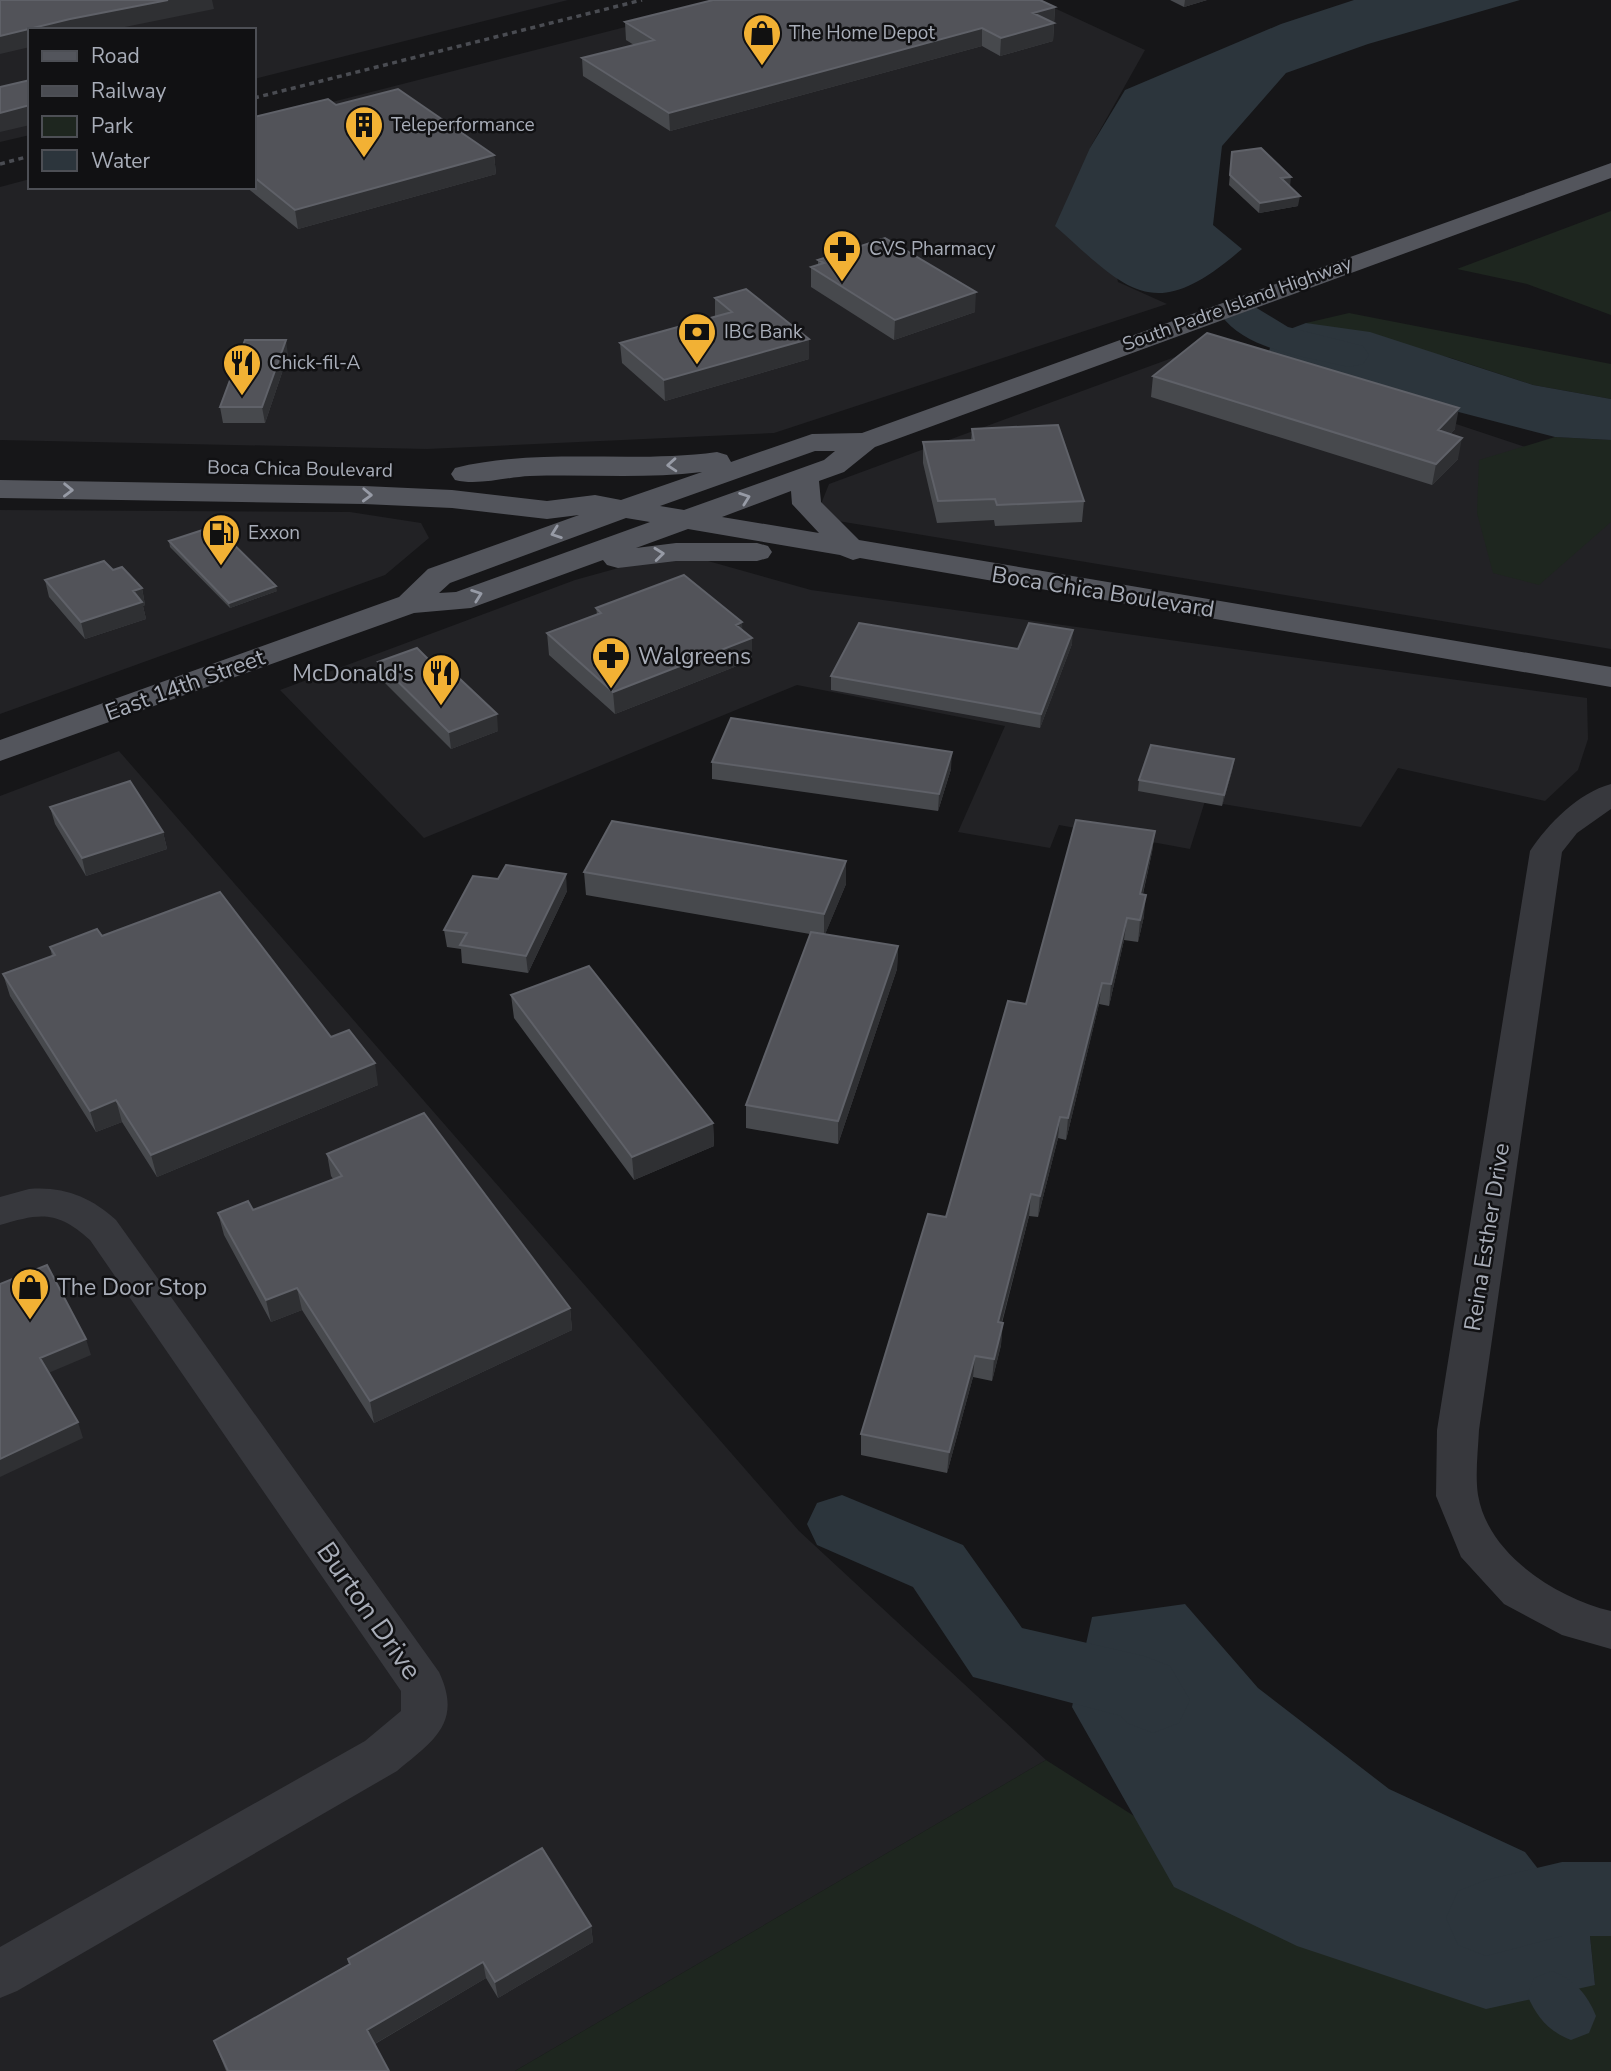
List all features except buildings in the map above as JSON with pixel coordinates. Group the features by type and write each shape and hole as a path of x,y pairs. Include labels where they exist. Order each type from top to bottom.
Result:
{"main road":[{"name":"South Padre Island Highway","path":"607,507 812,443 864,441 1611,170"},
{"name":"South Padre Island Highway","path":"680,521 834,466 864,441"},
{"path":"483,560 495,547 495,522 458,487 506,467 603,468 702,463 812,443"},
{"name":"Boca Chica Boulevard","path":"0,465 335,468 458,487 547,510 607,507 853,551 1611,677"},
{"path":"804,477 807,504 853,551"},
{"name":"Boca Chica Boulevard","path":"0,489 458,487"},
{"name":"East 14th Street","path":"410,604 439,576 607,507"},
{"name":"East 14th Street","path":"0,751 410,604 460,601 680,521"},
{"path":"543,571 676,552 853,551"}],"street":[{"name":"Reina Esther Drive","path":"1611,794 1566,826 1546,851 1458,1430 1457,1496 1476,1545 1519,1591 1578,1622 1611,1630"},
{"name":"Burton Drive","path":"0,1212 24,1202 62,1203 87,1214 103,1230 423,1686 424,1720 381,1756 0,1974"}],"shaded area":[{"path":"0,0 568,0 256,78 256,28 28,28 28,135 0,142"},
{"path":"731,0 1037,0 1145,50 1090,148 1118,282 1167,304 774,433 427,449 0,440 0,187 28,180 28,189 256,189 256,121"},
{"path":"1213,343 1543,453 1611,456 1611,649 838,521 821,504 829,484"},
{"path":"0,510 350,512 421,523 429,538 385,575 0,714"},
{"path":"676,552 811,590 1587,698 1588,739 1578,770 1545,801 1398,768 1361,827 1205,801 1190,849 1059,825 1050,848 958,832 1005,726 797,685 424,838 280,690 575,580"},
{"path":"119,751 799,1531 1046,1760 515,2071 0,2071 0,796"}],"green space":[{"path":"1611,211 1611,315 1527,284 1457,269"},
{"path":"1349,313 1611,364 1611,399 1533,385 1451,358 1306,323"},
{"path":"1555,437 1611,440 1611,522 1539,585 1493,573 1477,513 1479,460"},
{"path":"1046,1760 1175,1842 1595,1985 1590,1936 1611,1935 1611,2071 515,2071"}],"water":[{"path":"1354,0 1520,0 1368,44 1286,73 1222,146 1213,225 1242,249 1212,273 1186,287 1164,293 1144,291 1124,283 1103,269 1055,226 1090,148 1125,90 1281,24"},
{"path":"1306,323 1370,332 1533,385 1611,399 1611,440 1555,437 1397,396 1269,351 1274,335"},
{"path":"1185,1604 1258,1688 1389,1789 1525,1852 1590,1936 1595,1985 1486,2009 1297,1946 1174,1887 1072,1707 1092,1617"}],"waterway":[{"path":"1241,315 1274,335 1349,355"},
{"path":"842,1524 938,1566 999,1654 1144,1689 1153,1700"},
{"path":"1486,1918 1562,1899 1611,1899"},
{"path":"1552,1995 1571,2016"}],"railway":[{"path":"256,97 642,0"},
{"path":"0,164 28,157"}],"place":[{"name":"The Home Depot","path":"762,67"},
{"name":"Teleperformance","path":"364,159"},
{"name":"CVS Pharmacy","path":"842,283"},
{"name":"IBC Bank","path":"697,366"},
{"name":"Chick-fil-A","path":"242,397"},
{"name":"Exxon","path":"221,567"},
{"name":"Walgreens","path":"611,690"},
{"name":"McDonald's","path":"441,707"},
{"name":"The Door Stop","path":"30,1321"}]}
